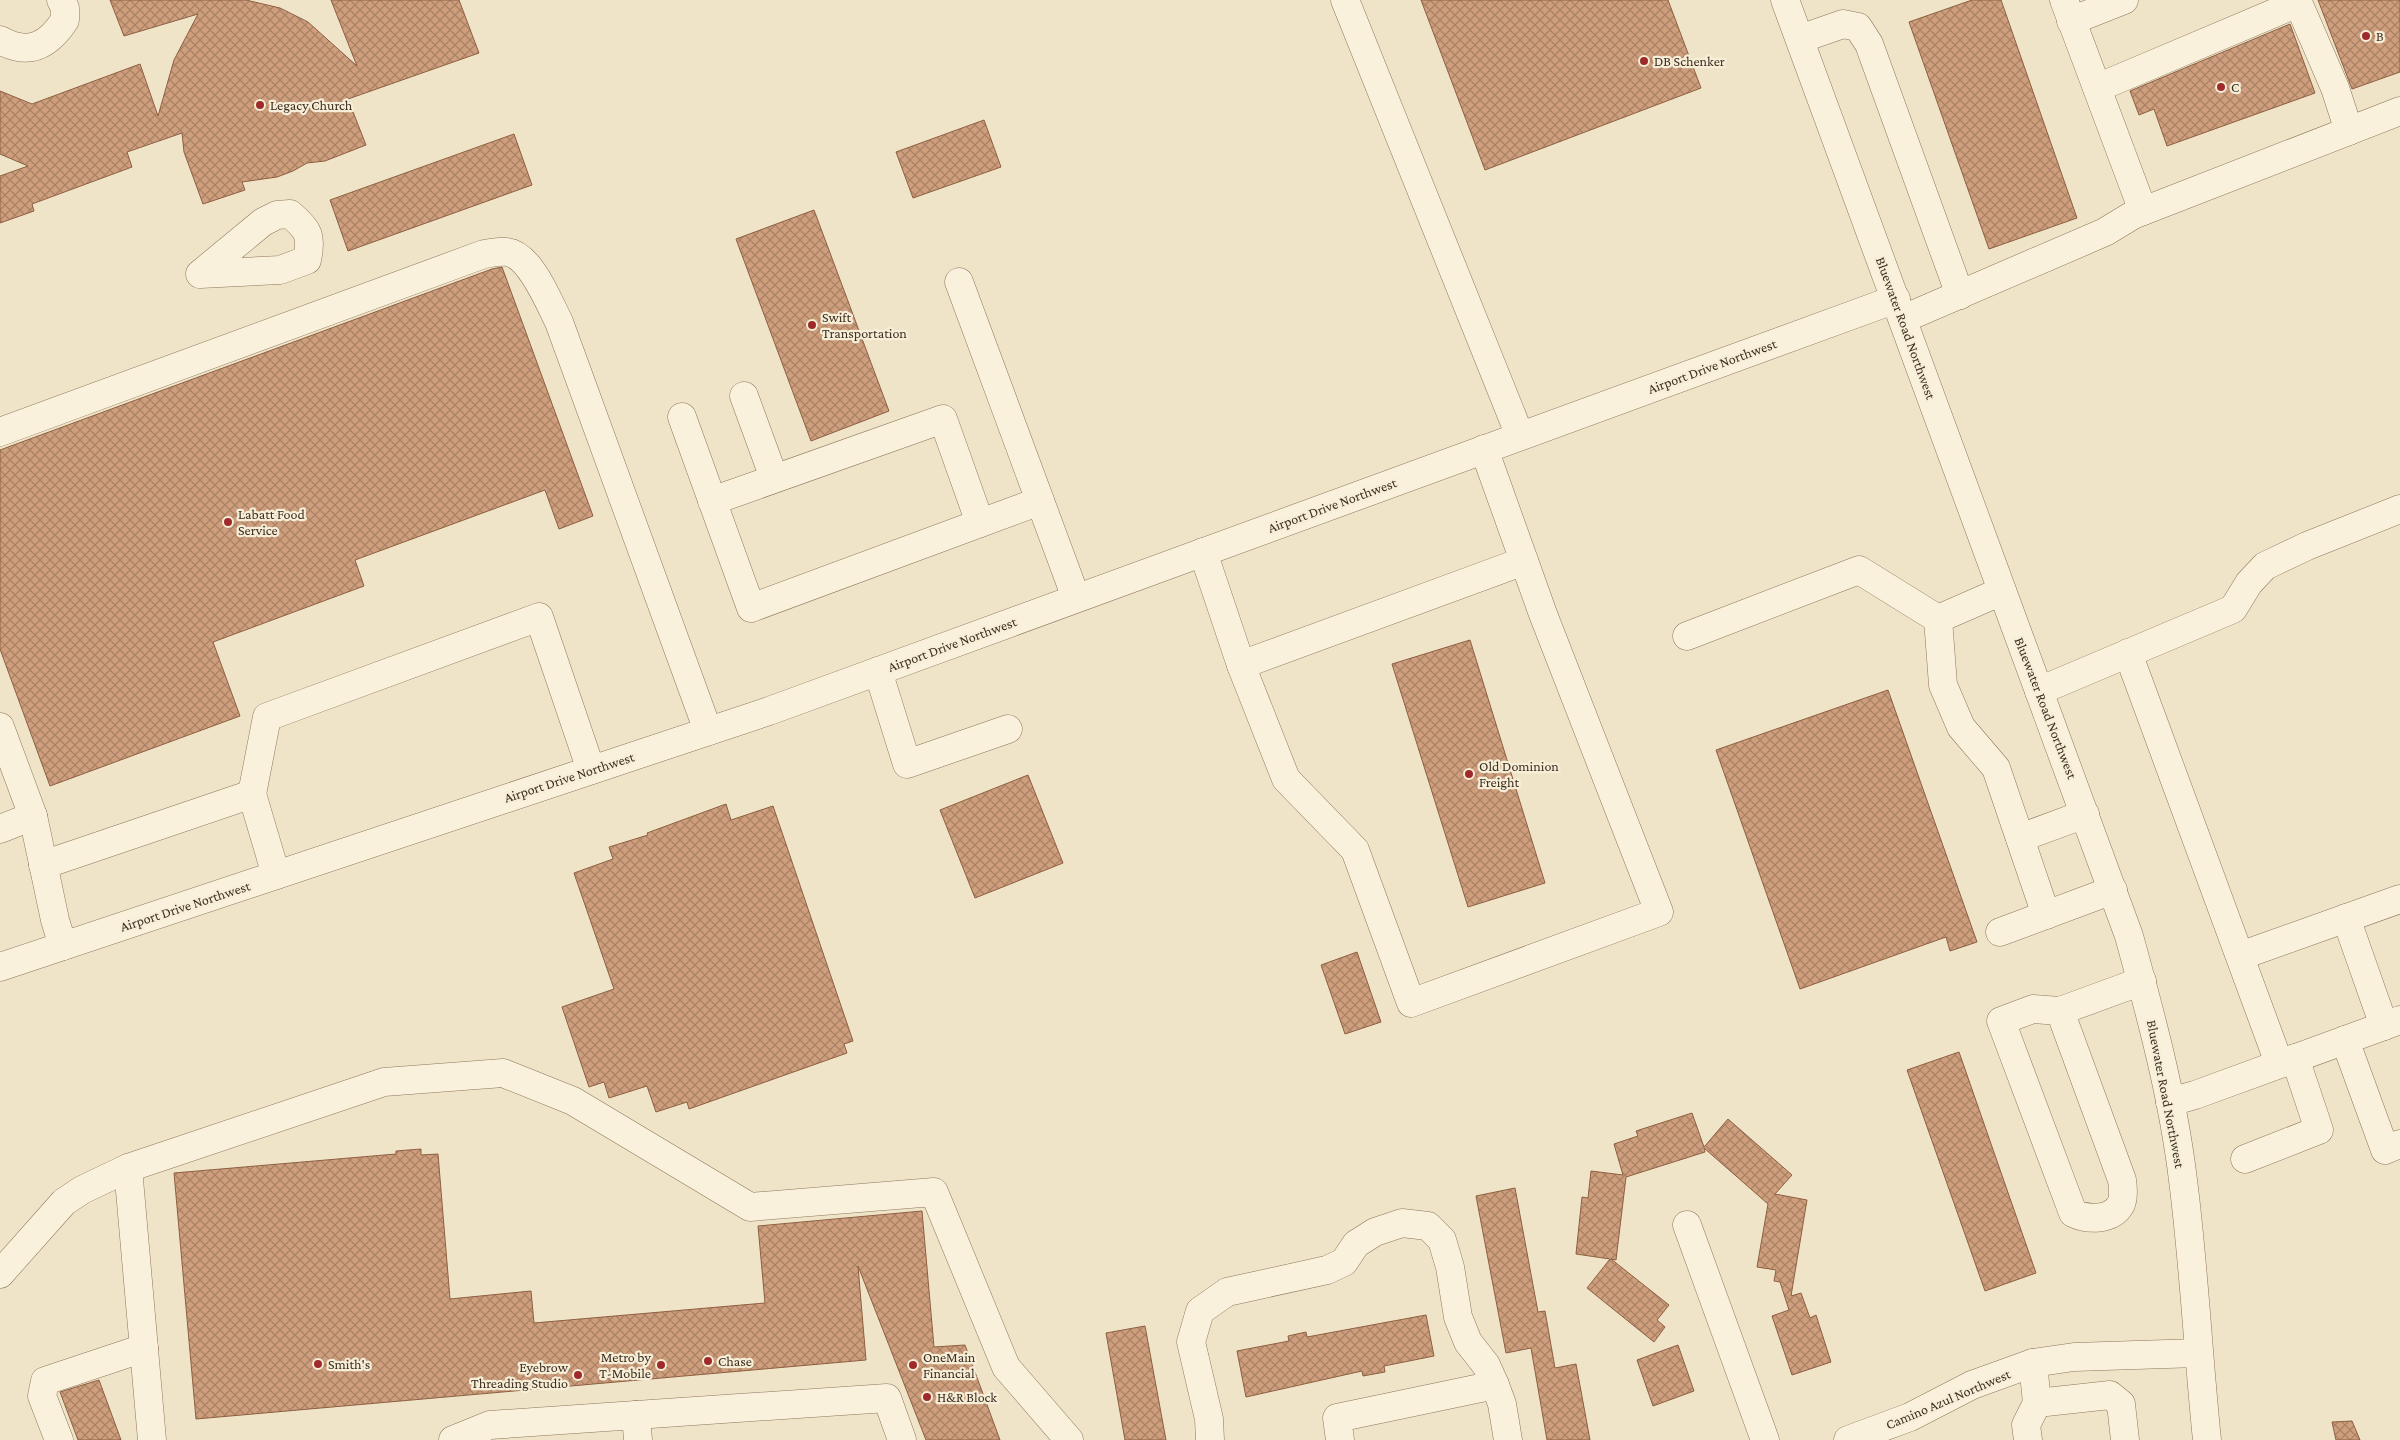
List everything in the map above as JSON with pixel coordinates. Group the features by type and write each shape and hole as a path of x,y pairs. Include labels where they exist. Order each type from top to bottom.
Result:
{"street":[{"path":"0,40 12,47 31,49 48,41 65,20 65,8 61,0"},
{"path":"1345,0 1520,436"},
{"name":"Bluewater Road Northwest","path":"1786,0 2129,936 2142,981 2170,1102 2183,1180 2207,1440"},
{"path":"2124,0 2067,10 2143,211"},
{"path":"2097,88 2297,1 2334,88 2349,131"},
{"path":"1800,38 1843,24 1858,27 1869,44 1960,295"},
{"name":"Airport Drive Northwest","path":"1,964 63,946 708,731 878,671 1520,436 1899,309 1960,295 2105,232 2143,211 2400,111"},
{"path":"0,432 484,254 507,252 521,257 537,279 559,322 708,731"},
{"path":"959,282 1076,598"},
{"path":"744,396 774,478"},
{"path":"682,416 751,608 1040,501"},
{"path":"712,500 943,419 980,523"},
{"path":"1203,552 1241,665 1286,779 1354,850 1411,1004 1659,912 1524,561 1484,449"},
{"path":"2039,691 2234,609 2249,583 2265,566 2307,546 2400,509"},
{"path":"1241,665 1524,561"},
{"path":"1687,636 1859,570 1938,619"},
{"path":"1938,619 2002,591"},
{"path":"276,875 252,794 267,718 539,617 591,770"},
{"path":"1938,619 1943,685 1961,727 1996,768 2046,915"},
{"path":"2128,653 2240,956 2319,1130 2245,1159"},
{"path":"878,671 907,764 1008,729"},
{"path":"0,728 33,816 55,920 63,946"},
{"path":"43,864 252,794"},
{"path":"2020,838 2085,814"},
{"path":"0,829 33,816"},
{"path":"2000,932 2113,890"},
{"path":"2240,956 2400,899"},
{"path":"2170,1102 2196,1095 2392,1023 2346,918"},
{"path":"2060,1011 2122,1180 2123,1192 2120,1204 2114,1212 2098,1218 2085,1219 2073,1214 2002,1021 2033,1009 2060,1011 2142,981"},
{"path":"2345,1040 2385,1150 2400,1144"},
{"path":"0,1274 64,1202 89,1186 128,1168 384,1082 503,1073 573,1100 750,1207 934,1192 1006,1368 1069,1440"},
{"path":"128,1168 152,1440"},
{"path":"1210,1440 1209,1419 1191,1342 1200,1311 1227,1292 1328,1270 1344,1262 1356,1244 1375,1232 1402,1223 1428,1226 1442,1240 1450,1267 1458,1317 1468,1342 1486,1365 1495,1385 1502,1404 1508,1440"},
{"path":"1687,1225 1765,1440"},
{"path":"59,1440 42,1396 45,1381 144,1348"},
{"name":"Camino Azul Northwest","path":"1848,1440 1910,1417 1972,1385 2033,1363 2074,1357 2198,1353"},
{"path":"2028,1440 2026,1425 2038,1403 2033,1363"},
{"path":"1340,1440 1337,1418 1495,1385"},
{"path":"2038,1403 2110,1395 2121,1404 2125,1440"},
{"path":"453,1440 490,1425 637,1427 887,1398 902,1440"}],"building":[{"path":"110,0 246,0 280,8 308,22 357,66 331,0 459,0 479,53 348,99 366,145 325,161 307,163 277,177 242,182 245,190 203,204 184,152 182,133 127,152 132,167 32,204 34,211 0,223 0,176 28,166 0,154 0,91 32,104 140,64 158,116 174,60 198,14 124,36"},
{"path":"1421,0 1668,0 1701,88 1485,170"},
{"path":"1972,0 2001,0 2077,218 1989,249 1909,22"},
{"name":"B","path":"2318,0 2400,0 2400,72 2352,89"},
{"name":"C","path":"2290,24 2315,93 2167,146 2154,109 2139,115 2130,91"},
{"path":"984,120 1001,167 913,198 896,152"},
{"path":"514,134 532,185 348,251 330,200"},
{"name":"Swift Transportation","path":"814,210 889,411 811,441 736,239"},
{"name":"Labatt Food Service","path":"502,267 593,516 559,529 545,490 355,560 364,586 213,642 240,716 50,786 0,649 0,450 492,269"},
{"name":"Old Dominion Freight","path":"1470,640 1545,883 1468,907 1392,664"},
{"path":"1888,690 1977,942 1950,951 1946,937 1800,989 1716,750"},
{"path":"1028,775 1063,863 975,898 940,810"},
{"path":"726,804 731,820 773,806 853,1041 844,1044 847,1053 689,1109 687,1102 656,1112 647,1086 609,1098 604,1082 589,1087 562,1007 614,989 574,873 613,859 609,847 648,835 647,833"},
{"path":"1357,952 1381,1022 1345,1034 1321,965"},
{"path":"1959,1052 2036,1273 1985,1291 1907,1070"},
{"path":"1692,1113 1704,1147 1728,1119 1792,1175 1775,1194 1807,1200 1791,1296 1801,1293 1810,1318 1816,1315 1831,1362 1792,1375 1772,1316 1789,1310 1780,1282 1774,1281 1776,1270 1757,1267 1768,1204 1704,1148 1705,1152 1626,1177 1616,1260 1611,1259 1669,1305 1657,1320 1665,1327 1654,1342 1587,1288 1610,1259 1576,1254 1582,1197 1588,1198 1591,1171 1623,1175 1614,1144 1638,1136 1636,1131"},
{"path":"421,1149 421,1155 438,1154 450,1299 531,1291 534,1323 765,1303 758,1226 922,1211 934,1347 965,1345 1000,1440 926,1440 858,1266 866,1360 196,1419 174,1173 396,1154 396,1151"},
{"path":"1515,1188 1538,1312 1545,1311 1555,1368 1576,1364 1590,1440 1547,1440 1531,1348 1506,1353 1476,1196"},
{"path":"1426,1315 1434,1356 1384,1366 1385,1372 1363,1376 1362,1371 1246,1397 1237,1351 1289,1341 1288,1336 1306,1332 1307,1337"},
{"path":"1145,1326 1166,1440 1125,1440 1106,1333"},
{"path":"1678,1345 1694,1391 1653,1406 1637,1360"},
{"path":"99,1380 121,1440 78,1440 60,1392"},
{"path":"2352,1421 2360,1440 2336,1440 2332,1422"}],"place":[{"name":"B","path":"2366,36"},
{"name":"DB Schenker","path":"1644,61"},
{"name":"C","path":"2221,87"},
{"name":"Legacy Church","path":"260,105"},
{"name":"Swift Transportation","path":"812,325"},
{"name":"Labatt Food Service","path":"228,522"},
{"name":"Old Dominion Freight","path":"1469,774"},
{"name":"Chase","path":"708,1361"},
{"name":"Smith's","path":"318,1364"},
{"name":"Metro by T-Mobile","path":"661,1365"},
{"name":"OneMain Financial","path":"913,1365"},
{"name":"Eyebrow Threading Studio","path":"578,1375"},
{"name":"H&R Block","path":"927,1397"}]}
